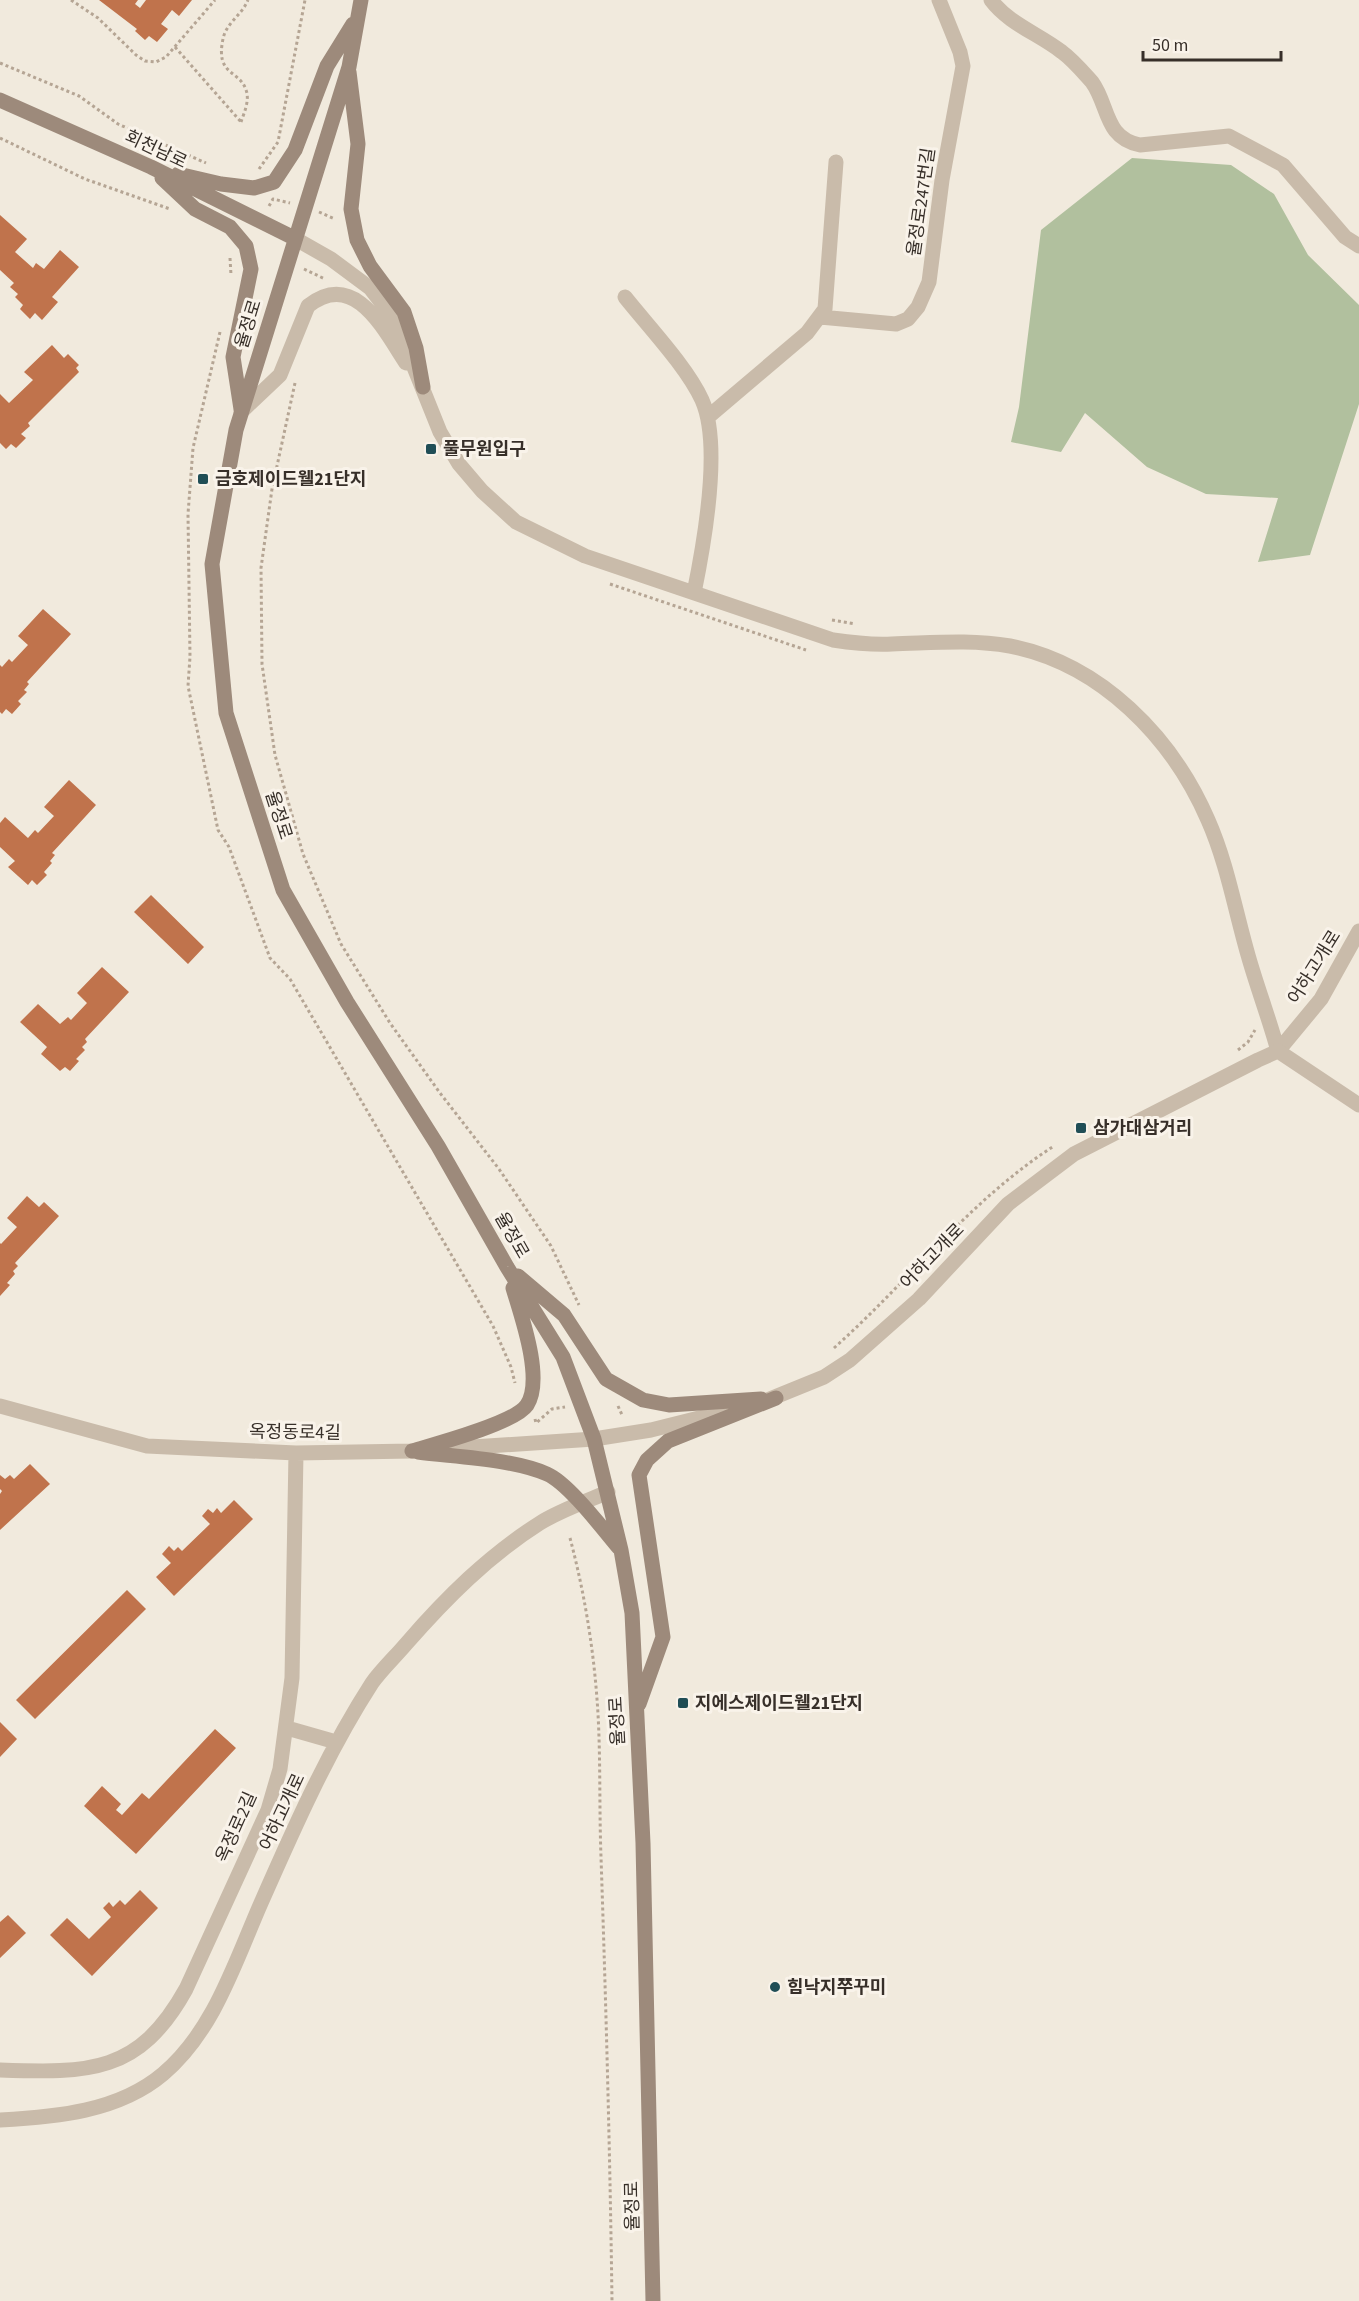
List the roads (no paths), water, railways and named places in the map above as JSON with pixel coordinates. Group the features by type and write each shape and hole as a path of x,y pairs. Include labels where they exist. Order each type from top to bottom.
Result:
{"main road":[{"path":"360,7 349,67 358,144 351,208 357,240 370,266 404,312 416,348 423,387"},
{"path":"152,167 220,184 254,188 274,182 295,150 327,66 360,7"},
{"name":"율정로","path":"349,67 236,430 212,564 226,713 283,890 347,1002 438,1146 507,1267 563,1357 594,1438 621,1550 632,1613 643,1843 653,2301"},
{"name":"회천남로","path":"0,100 152,167 294,238"},
{"path":"152,167 195,209 230,227 246,246 251,269 233,357 241,412"},
{"path":"507,1267 564,1315 606,1379 643,1400 669,1405 776,1398"},
{"path":"412,1451 483,1429 519,1413 533,1393 526,1332 507,1267"},
{"path":"636,1712 663,1638 639,1475 646,1460 668,1441 776,1398"},
{"path":"412,1451 522,1466 549,1475 581,1504 621,1550"}],"street":[{"name":"율정로247번길","path":"820,317 889,324 901,322 908,319 918,307 929,282 942,180 963,66 960,52 939,0"},
{"path":"991,0 1003,14 1062,52 1085,75 1098,93 1105,115 1116,132 1131,143 1140,145 1229,136 1283,165 1345,237 1359,246"},
{"path":"708,417 807,333 825,309 836,162"},
{"path":"294,238 331,259 370,288 395,320 440,432 459,464 482,491 516,522 585,556 833,640 866,644 967,641 1012,647 1042,655 1075,669 1113,693 1157,738 1178,766 1207,818 1223,862 1247,953 1278,1051 1359,1105"},
{"path":"241,412 280,375 308,306 329,295 353,297 362,304 380,323 423,387"},
{"path":"625,297 689,378 701,398 708,417 710,453 708,520 694,593"},
{"name":"어하고개로","path":"594,1438 651,1430 776,1398 824,1377 850,1360 919,1299 1008,1204 1074,1154 1278,1051 1321,999 1359,930"},
{"name":"옥정동로4길","path":"0,1406 147,1446 296,1453 412,1451 594,1438"},
{"name":"옥정로2길","path":"0,2070 84,2070 126,2056 143,2045 159,2030 186,1989 268,1810 280,1769 292,1678 296,1453"},
{"name":"어하고개로","path":"0,2121 53,2117 114,2101 141,2090 162,2075 183,2055 202,2031 219,1999 270,1882 336,1742 374,1681 430,1616 489,1558 542,1522 608,1492"},
{"path":"287,1728 336,1742"}],"place":[{"name":"풀무원입구","path":"431,449"},
{"name":"금호제이드웰21단지","path":"203,479"},
{"name":"삼가대삼거리","path":"1081,1128"},
{"name":"지에스제이드웰21단지","path":"683,1703"},
{"name":"힘낙지쭈꾸미","path":"775,1987"}]}
